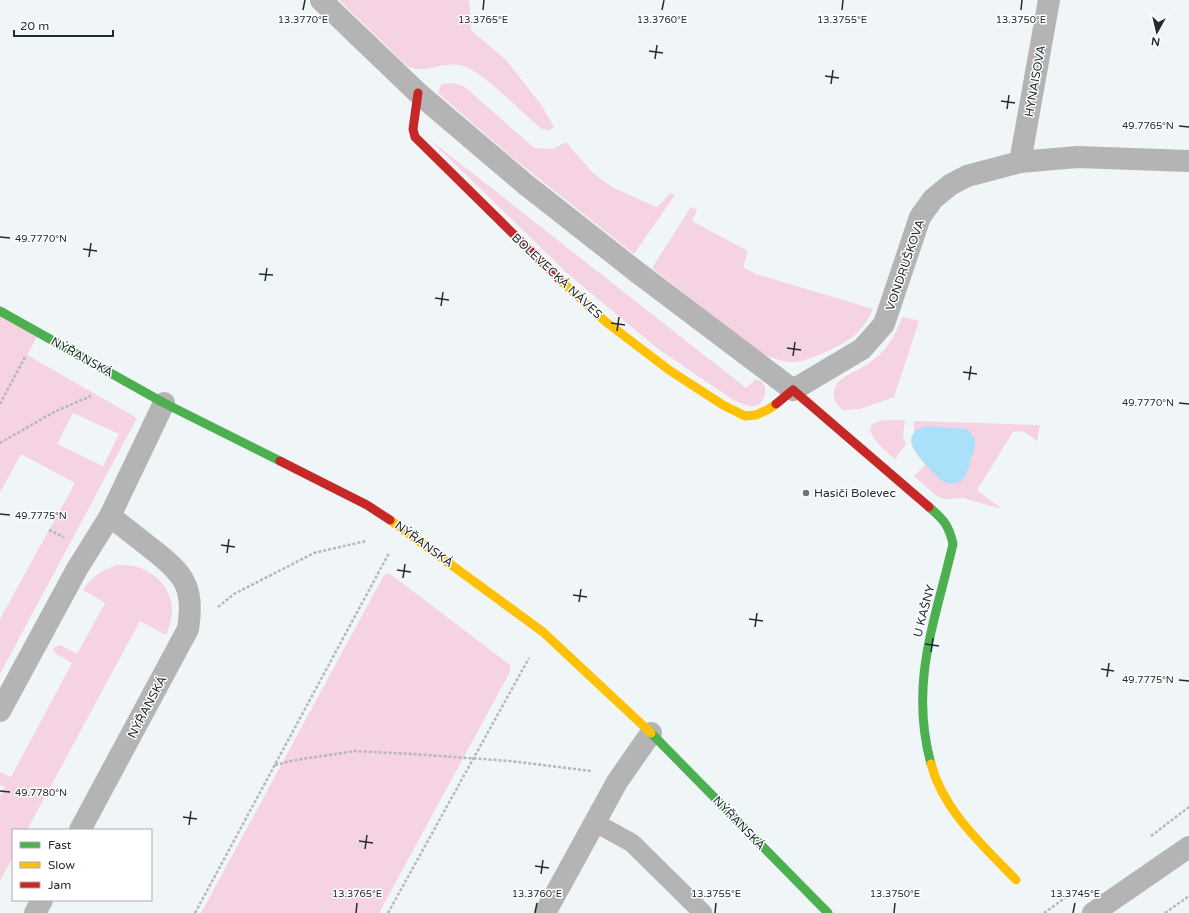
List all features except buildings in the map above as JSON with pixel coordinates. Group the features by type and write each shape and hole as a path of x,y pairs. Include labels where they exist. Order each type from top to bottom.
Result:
{"street":[{"path":"321,0 418,93 525,184 637,272 793,390"},
{"name":"HYNAISOVA","path":"1020,162 1049,0"},
{"name":"BOLEVECKÁ NÁVES","path":"418,93 413,129 415,137 550,270 606,322 669,370 723,405 745,416 756,415 769,409 793,390"},
{"name":"VONDRUŠKOVA","path":"793,390 862,349 884,324 920,217 933,199 950,185 967,176 1020,162 1077,157 1189,161"},
{"name":"NÝŘANSKÁ","path":"0,311 164,402 367,505 402,528 543,632 651,733 828,913"},
{"name":"U KAŠNY","path":"793,390 941,517 950,531 953,544 926,654 922,692 925,743 930,767 948,804 961,821 1016,880"},
{"path":"0,711 77,569 110,516 164,402"},
{"name":"NÝŘANSKÁ","path":"81,829 188,629 191,612 189,595 183,579 173,566 110,516"},
{"path":"545,913 617,782 651,733"},
{"path":"1093,913 1189,847"},
{"path":"35,913 41,901"}],"lane":[{"path":"594,822 632,843 703,913"}],"path":[{"path":"0,404 39,333"},
{"path":"0,443 56,410 95,394"},
{"path":"195,913 402,528"},
{"path":"49,530 66,538"},
{"path":"217,608 234,594 314,553 366,541"},
{"path":"388,913 543,632"},
{"path":"275,765 290,761 355,751 510,761 594,771"},
{"path":"1165,913 1189,896"}],"shaded area":[{"path":"339,0 469,0 471,30 507,61 542,106 554,127 549,130 542,129 501,92 468,68 459,65 446,65 427,69 415,69 408,67"},
{"path":"449,83 465,87 534,148 553,149 566,142 594,174 614,188 656,207 661,204 670,193 675,195 634,254 508,154 438,93 441,85"},
{"path":"429,139 746,388 756,379 762,382 765,392 761,402 758,405 752,406 733,400 657,348 568,274"},
{"path":"691,207 697,210 692,221 748,251 743,267 756,274 873,309 869,318 858,332 846,341 819,355 802,361 786,362 760,353 652,268"},
{"path":"0,312 39,333 27,355 137,418 0,674 0,619 75,483 21,454 0,492","holes":["73,413 119,434 103,466 57,444"]},
{"path":"902,317 919,321 894,397 860,409 843,410 835,400 834,395 837,384 845,377 872,361 884,350 894,337"},
{"path":"886,420 905,420 903,437 906,444 895,459 876,441 872,435 872,425"},
{"path":"914,421 1040,425 1037,441 1023,431 1013,432 977,490 1002,509 963,498 945,499 935,495 914,476 926,464 942,481 914,434"},
{"path":"117,565 131,566 141,568 155,576 166,588 171,603 172,611 168,630 166,635 140,621 28,829 12,829 12,859 0,881 0,797 5,787 0,785 0,772 11,777 72,663 56,654 53,648 60,645 77,654 105,603 83,590 97,574"},
{"path":"389,573 510,665 510,672 379,913 201,913 384,575"}],"water":[{"path":"926,426 967,429 973,436 975,443 974,450 966,474 959,482 950,484 942,481 923,462 915,451 911,440 913,434"}],"traffic: fast":[{"path":"0,311 164,403 280,461"},
{"path":"929,507 945,523 950,532 953,544 932,627 924,679 923,706 925,734 931,764"},
{"path":"651,733 828,913"}],"traffic: slow":[{"path":"559,279 606,322 669,370 723,405 745,416 756,415 776,404"},
{"path":"390,520 543,632 651,733"},
{"path":"931,764 937,781 955,813 978,841 1016,880"}],"traffic: jam":[{"path":"418,93 413,129 415,137 559,279"},
{"path":"776,404 793,390 929,507"},
{"path":"280,461 367,505 390,520"}],"place":[{"name":"Hasiči Bolevec","path":"806,493"}]}
